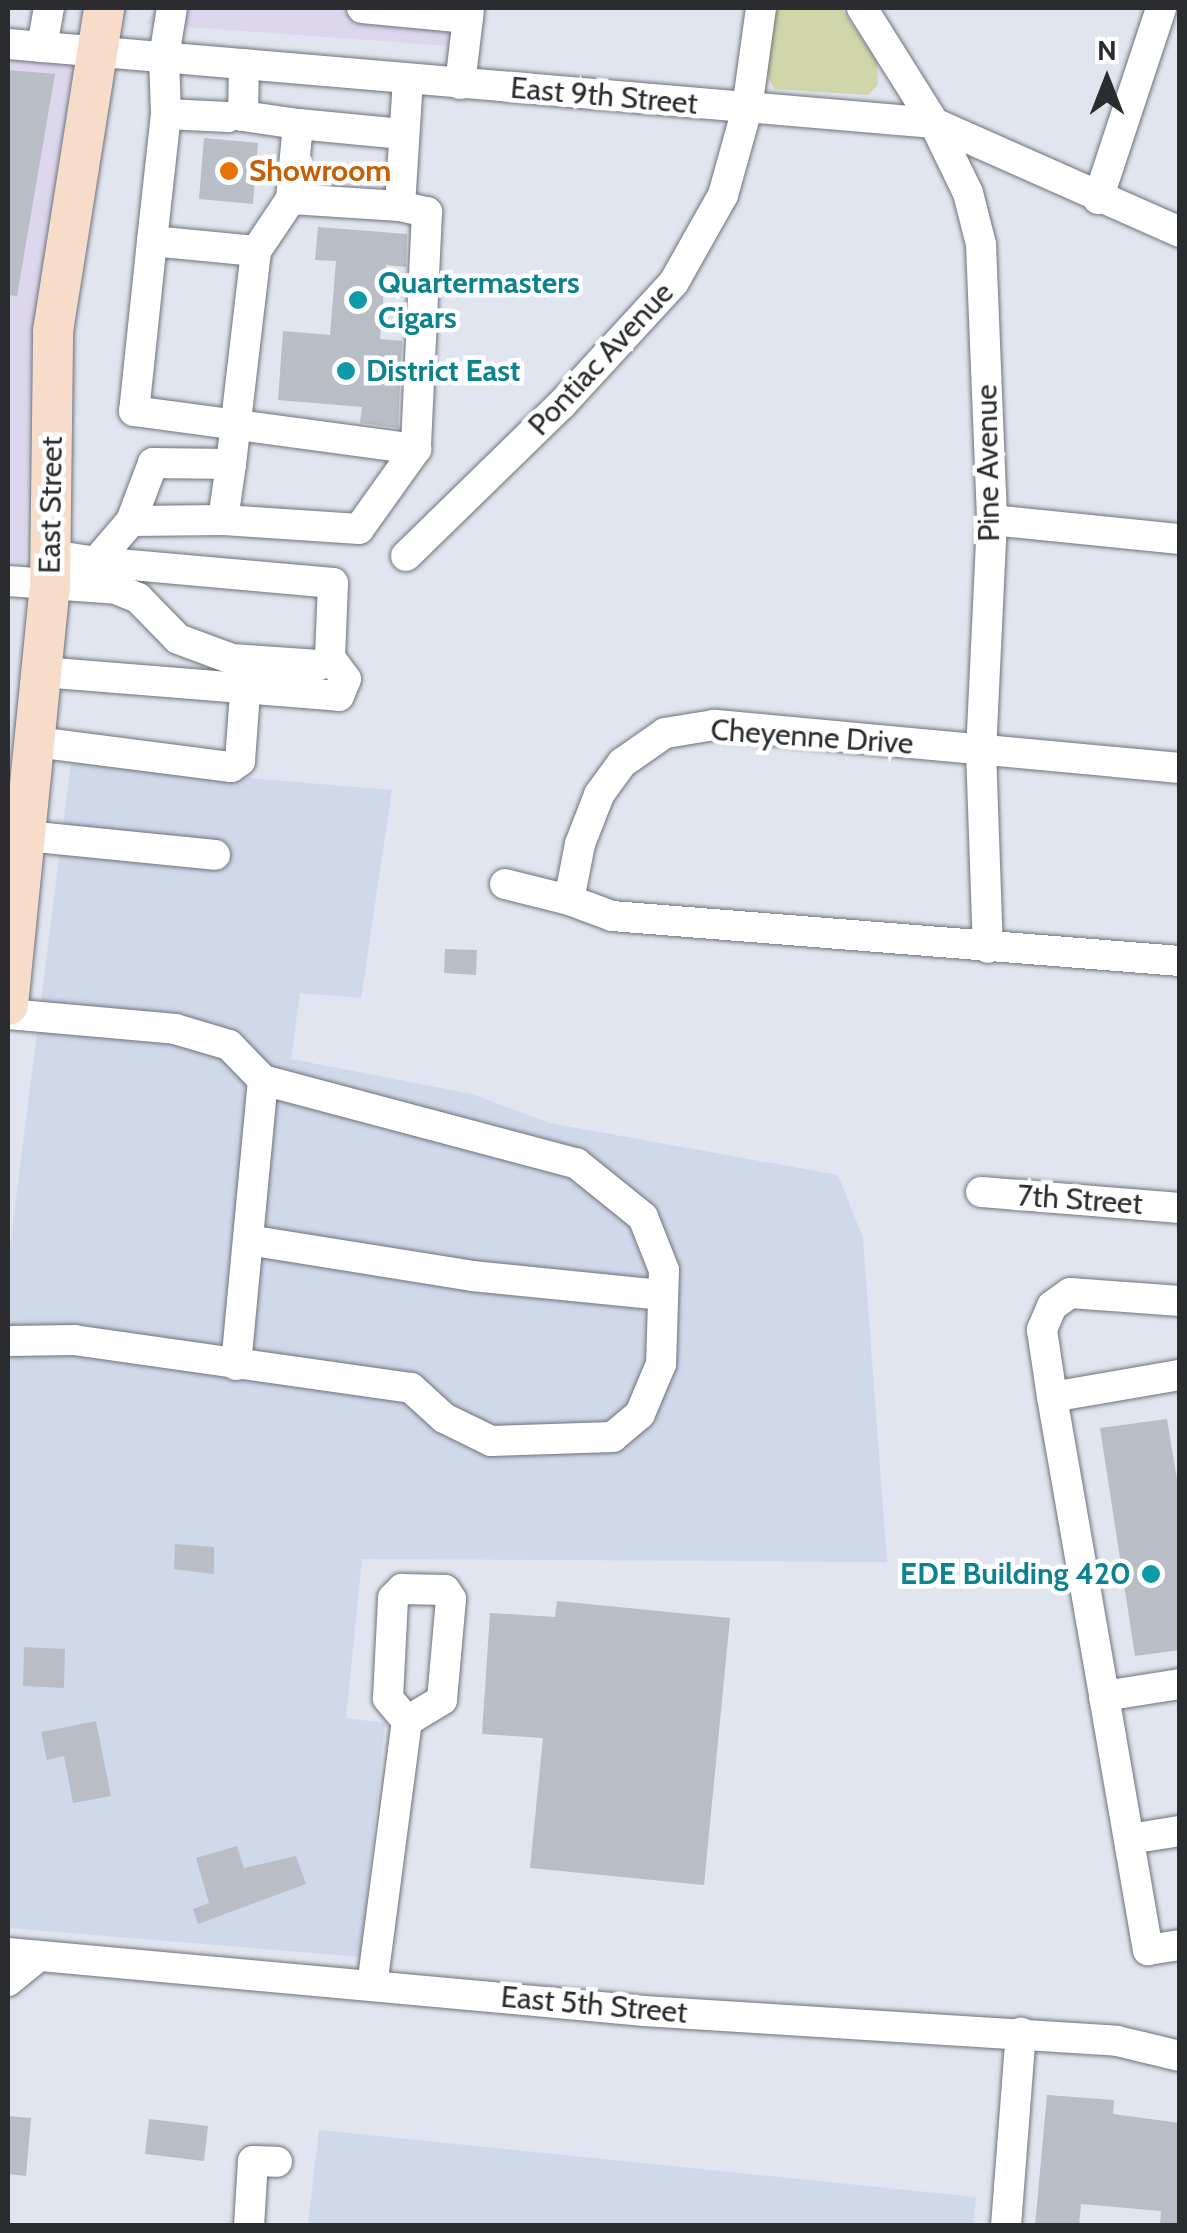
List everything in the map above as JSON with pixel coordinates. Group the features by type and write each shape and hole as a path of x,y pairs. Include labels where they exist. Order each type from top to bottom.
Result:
{"main road":[{"name":"East Street","path":"8,1005 14,880 26,836 50,571 53,332 104,8"}],"street":[{"path":"42,47 49,8"},
{"path":"172,8 164,57 166,114 134,411 416,449"},
{"path":"362,8 469,12 460,84"},
{"name":"Pontiac Avenue","path":"406,556 561,405 674,282 722,195 746,109 760,8"},
{"name":"Pine Avenue","path":"862,8 934,123 968,194 980,244 992,520 981,750 988,948"},
{"path":"1098,199 1161,8"},
{"name":"East 9th Street","path":"8,44 934,123 1098,199 1180,232"},
{"path":"244,64 243,116 402,134"},
{"path":"400,206 408,79"},
{"path":"166,114 228,117"},
{"path":"223,520 256,251 292,199 298,124"},
{"path":"131,520 223,520 359,529 416,449 427,212 400,206 292,199"},
{"path":"152,242 256,251"},
{"path":"96,562 131,520 153,463 231,464"},
{"path":"992,520 1180,539"},
{"path":"8,582 96,562 334,582 330,658 346,679 338,696 245,693 42,672"},
{"path":"50,571 138,598 198,651 319,665 330,658"},
{"path":"36,742 231,767 240,761 245,693"},
{"name":"Cheyenne Drive","path":"569,900 580,844 600,795 622,763 666,733 714,725 1180,768"},
{"path":"26,836 215,855"},
{"path":"505,884 569,900 612,916 1180,961"},
{"path":"8,1014 175,1029 229,1045 263,1080 576,1163 643,1218 664,1270 661,1364 640,1414 612,1437 491,1441 444,1418 412,1388 75,1340 8,1341"},
{"path":"236,1365 263,1080"},
{"name":"7th Street","path":"981,1192 1180,1208"},
{"path":"248,1240 472,1276 663,1295"},
{"path":"1180,1302 1084,1293 1052,1306 1042,1330 1148,1950 1180,1945"},
{"path":"1052,1398 1180,1375"},
{"path":"1104,1696 1180,1684"},
{"path":"372,1986 407,1722"},
{"path":"1130,1839 1180,1830"},
{"name":"East 5th Street","path":"8,1953 644,2011 1117,2041 1180,2056"},
{"path":"8,1982 39,1956"},
{"path":"1006,2226 1021,2033"},
{"path":"248,2226 254,2161 277,2162"}],"shaded area":[{"path":"156,8 481,8 476,48 146,24"},
{"path":"8,57 74,63 31,351 25,562 8,561"},
{"path":"71,763 392,790 361,998 300,993 291,1059 472,1094 549,1123 838,1175 863,1238 887,1562 362,1559 346,1718 385,1723 361,1957 8,1928 8,1262"},
{"path":"319,2130 976,2197 973,2225 308,2225"}],"green space":[{"path":"776,8 841,8 877,61 878,85 868,95 774,89 765,69"}],"building":[{"path":"8,70 55,74 17,296 8,295"},
{"name":"Showroom","path":"204,138 258,143 253,204 199,199"},
{"path":"318,227 407,234 406,267 386,265 380,339 402,341 398,428 360,423 362,407 278,400 283,331 330,335 336,261 315,260"},
{"path":"445,949 477,950 476,975 444,973"},
{"name":"EDE Building 420","path":"1167,1419 1180,1498 1180,1650 1135,1656 1100,1428"},
{"path":"175,1544 214,1547 214,1574 174,1569"},
{"path":"557,1601 730,1618 704,1885 530,1868 543,1738 482,1734 490,1613 555,1617"},
{"path":"24,1647 65,1649 64,1688 23,1686"},
{"path":"96,1721 111,1796 73,1803 64,1756 47,1760 41,1732"},
{"path":"237,1846 244,1868 296,1856 306,1884 198,1924 193,1909 209,1903 196,1858"},
{"path":"1047,2095 1114,2100 1113,2114 1180,2123 1180,2226 1160,2226 1161,2211 1081,2204 1079,2226 1035,2226"},
{"path":"8,2116 31,2118 26,2176 8,2174"},
{"path":"149,2119 208,2126 204,2161 145,2154"}],"place":[{"name":"Showroom","path":"229,171"},
{"name":"Quartermasters Cigars","path":"358,300"},
{"name":"District East","path":"346,371"},
{"name":"EDE Building 420","path":"1151,1574"}]}
